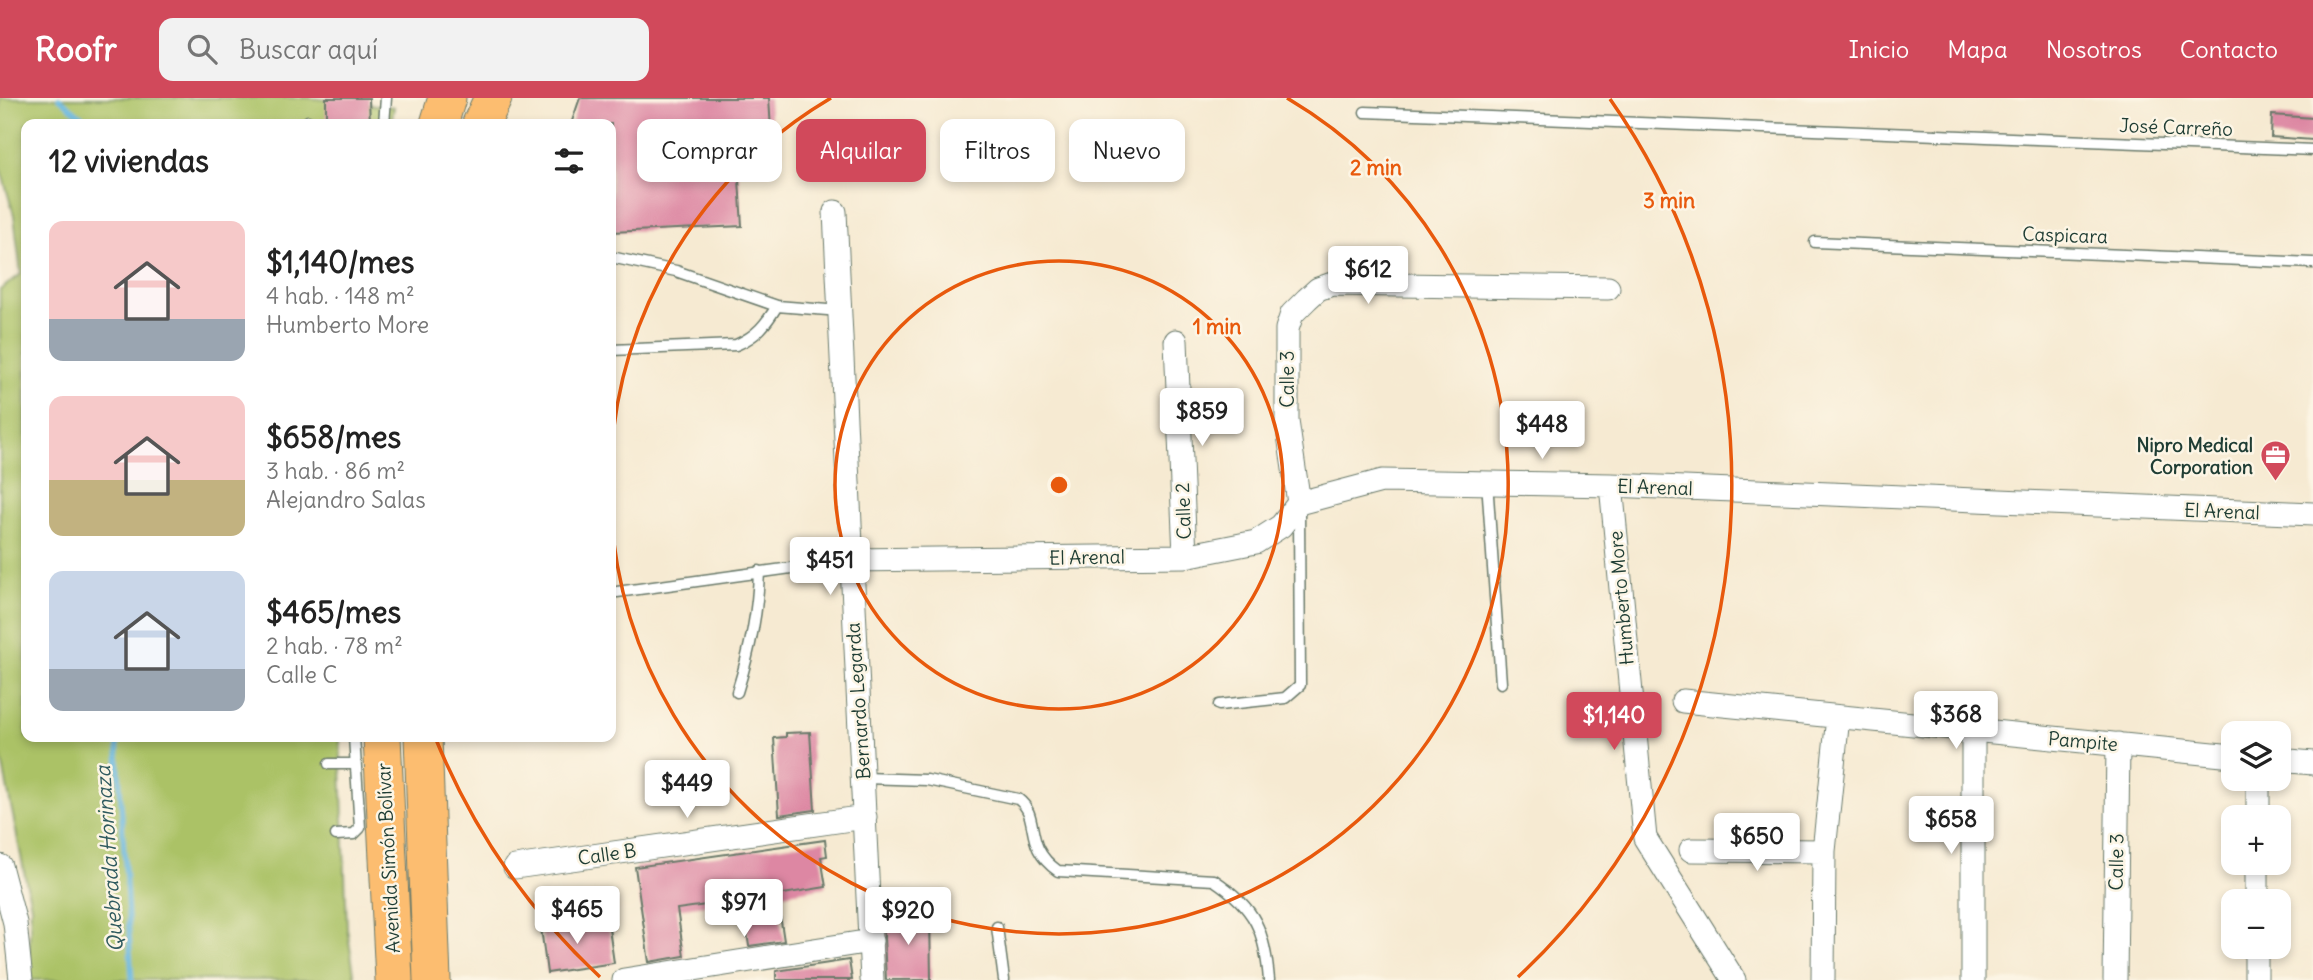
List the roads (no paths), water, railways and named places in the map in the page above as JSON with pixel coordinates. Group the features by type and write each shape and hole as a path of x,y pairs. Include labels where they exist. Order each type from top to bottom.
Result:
{"highway":[{"path":"483,119 493,98"},
{"name":"Avenida Simón Bolívar","path":"382,742 394,980"},
{"name":"Avenida Simón Bolívar","path":"423,742 432,980"}],"street":[{"name":"Bernardo Legarda","path":"835,212 849,560 864,778 872,980"},
{"name":"Calle 3","path":"1299,503 1287,421 1287,329 1292,314 1318,289 1332,284 1608,288"},
{"name":"Calle 2","path":"1176,341 1185,556"},
{"name":"El Arenal","path":"849,560 1185,556 1256,542 1281,526 1299,503 1382,481 1611,485 2313,514"},
{"name":"Humberto More","path":"1611,485 1645,838 1734,980"},
{"name":"Pampite","path":"1683,701 2221,755"},
{"path":"1823,980 1824,851 1838,717"},
{"path":"1973,731 1973,980"},
{"name":"Calle 3","path":"2115,980 2118,744"},
{"path":"2291,761 2313,763"},
{"name":"Calle B","path":"515,867 865,817"},
{"path":"1691,850 1824,851"},
{"path":"1,875 15,923 20,980"},
{"path":"624,980 871,941"},
{"path":"2256,959 2256,980"}],"lane":[{"path":"384,119 386,98"},
{"name":"José Carreño","path":"1365,112 2313,150"},
{"name":"Caspicara","path":"1815,242 2313,263"},
{"path":"616,258 676,271 778,306 840,311"},
{"path":"616,350 736,345 752,338 764,327 778,306"},
{"path":"1487,481 1501,683"},
{"name":"Calle 3","path":"1219,705 1285,698 1300,685 1299,503"},
{"path":"617,592 849,560"},
{"path":"737,692 750,650 758,608 759,571"},
{"path":"336,835 354,834 360,828 354,742"},
{"path":"329,764 355,764"},
{"path":"864,778 927,780 1018,799 1030,814 1037,851 1058,871 1214,880 1234,893 1265,941 1269,980"},
{"path":"997,927 1003,980"}],"waterway":[{"name":"Quebrada Horinaza","path":"59,98 85,119"},
{"name":"Quebrada Horinaza","path":"117,742 132,980"}],"place":[{"name":"Nipro Medical Corporation","path":"2276,483"}]}
